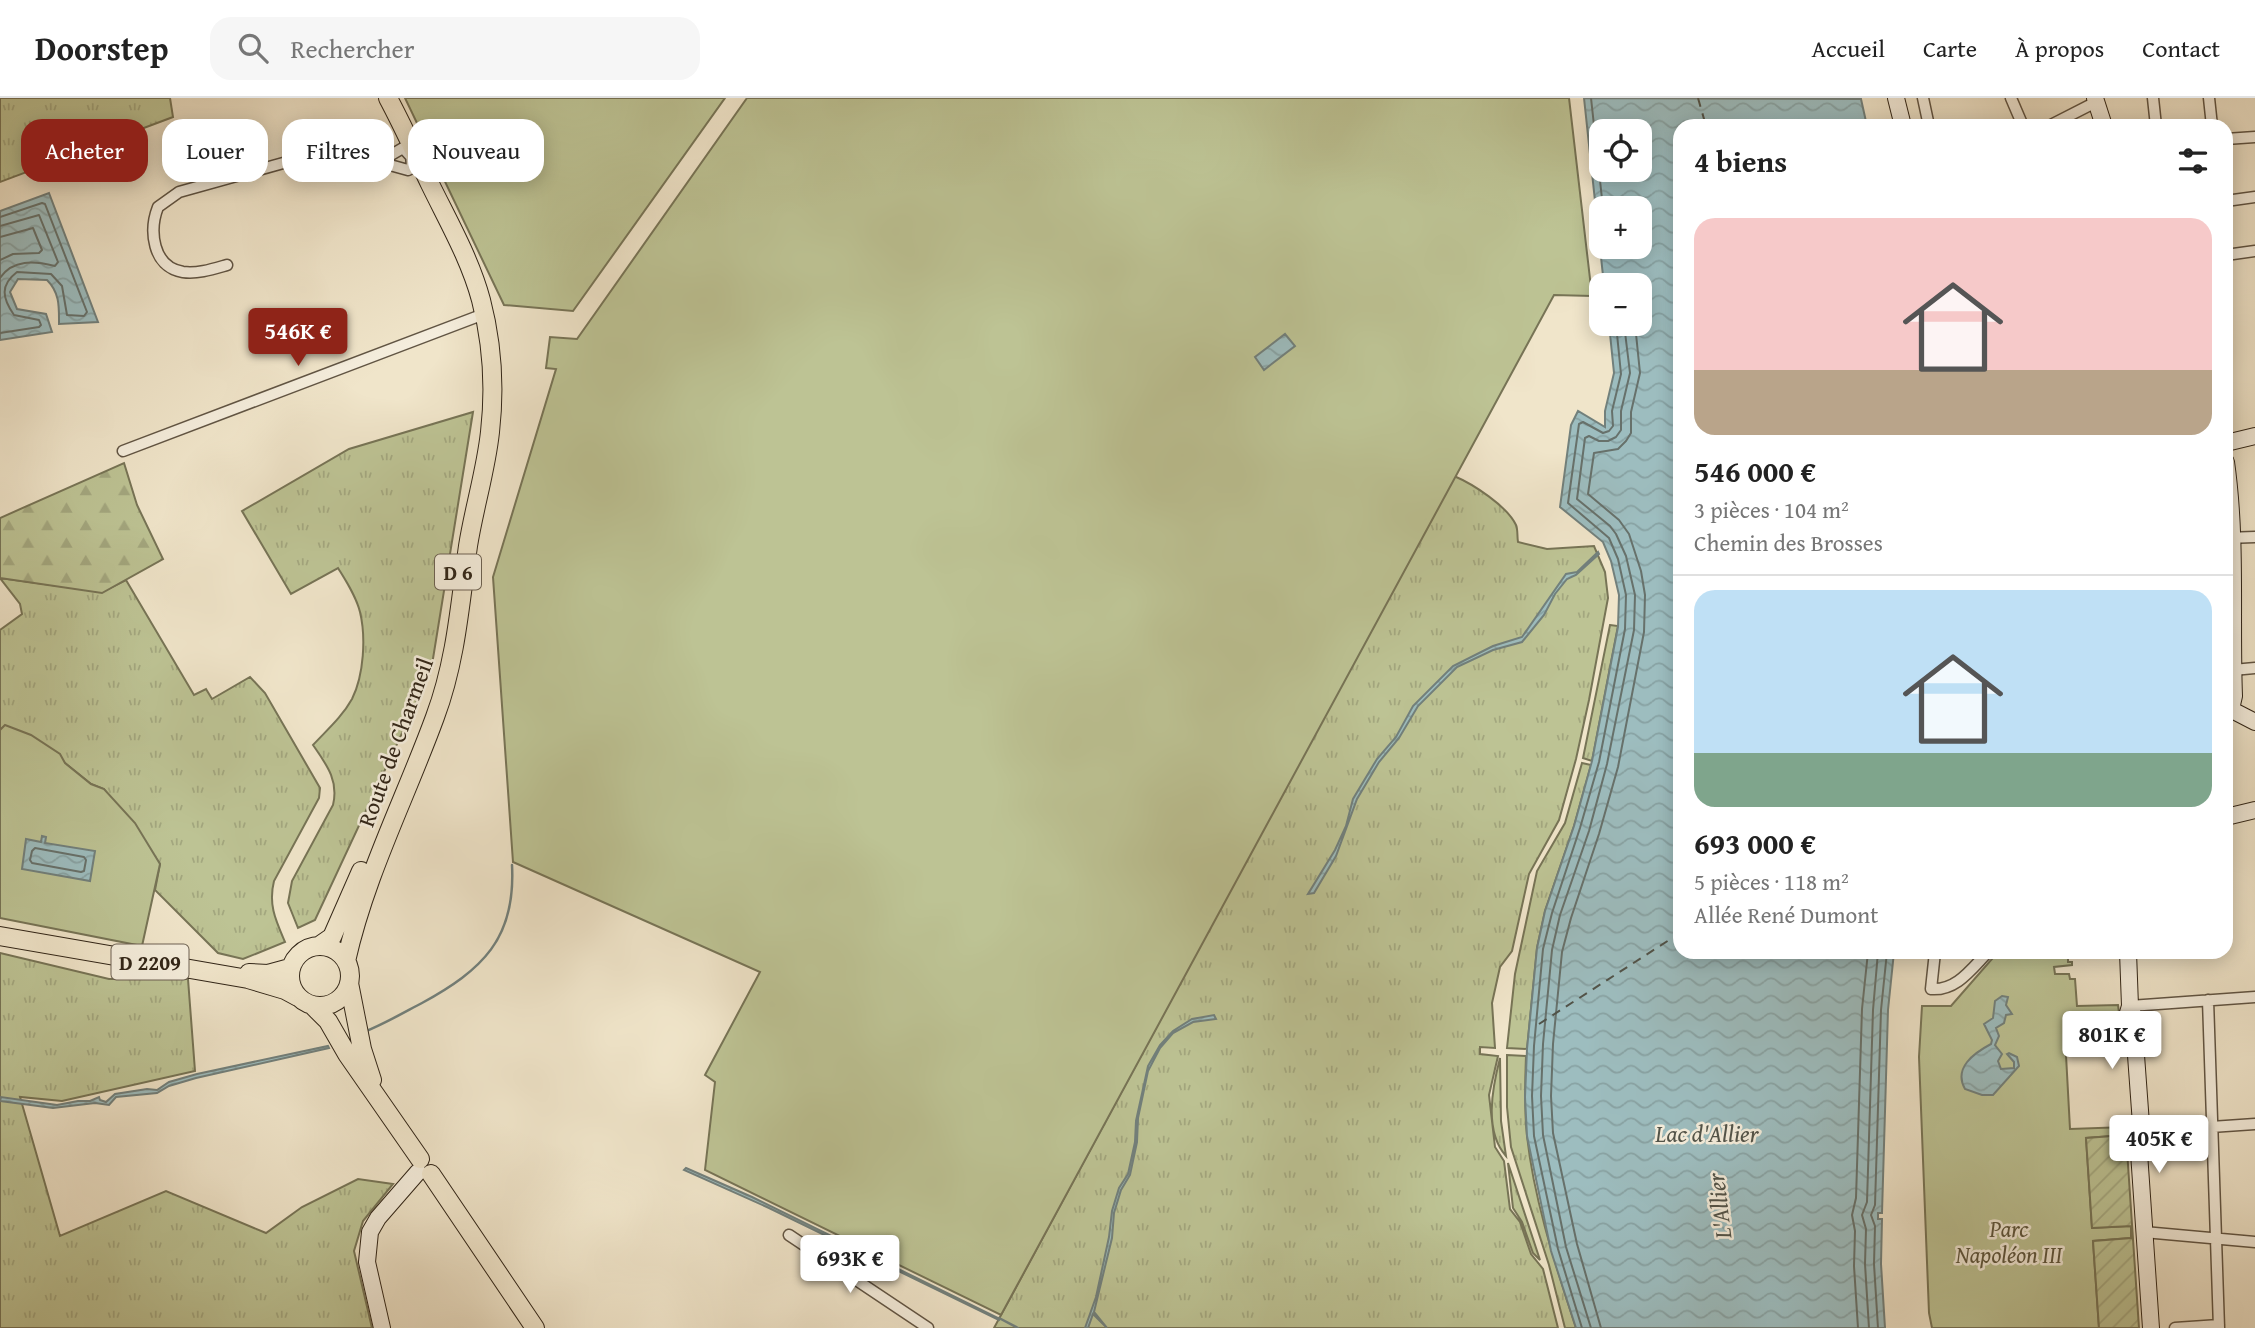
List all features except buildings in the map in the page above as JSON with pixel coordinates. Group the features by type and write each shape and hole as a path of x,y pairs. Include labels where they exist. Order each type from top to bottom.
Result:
{"main road":[{"name":"Route de Charmeil","path":"380,98 408,151"},
{"name":"Route de Charmeil","path":"388,98 408,150"},
{"name":"Route de Charmeil","path":"346,961 359,907 449,678 474,510 491,431 493,375 480,316 422,182"},
{"name":"Route de Charmeil","path":"319,946 332,937 385,817 439,675 481,430 481,299 461,246 428,182"},
{"name":"D 2209","path":"0,927 250,973 268,974 290,968"},
{"name":"D 2209","path":"0,936 248,979 285,990 305,1001 328,1021 423,1168 535,1328"},
{"path":"319,946 335,950 346,961 349,984 335,1002 320,1006 305,1001 290,984 290,968 304,950 319,946"},
{"name":"D 2209","path":"349,984 367,1069 382,1102"}],"street":[{"path":"1896,98 1901,119"},
{"path":"1904,98 1909,119"},
{"path":"1923,98 1928,119"},
{"path":"2011,98 2020,119"},
{"path":"2153,98 2155,119"},
{"path":"2209,98 2211,119"},
{"path":"2061,119 2095,100 2102,119"},
{"path":"2233,138 2255,136"},
{"path":"227,265 198,272 172,268 160,256 154,243 153,232 158,207 179,191 282,163"},
{"path":"2233,200 2255,197"},
{"path":"2233,254 2255,251"},
{"path":"124,451 480,316"},
{"path":"2233,441 2255,436"},
{"path":"2233,537 2255,537"},
{"path":"2233,704 2233,670 2255,668"},
{"path":"2233,711 2255,722"},
{"path":"2233,815 2255,810"},
{"path":"1934,959 1931,989 1941,990 1958,982 1981,959"},
{"path":"2128,959 2141,1121 2138,1132 2151,1328"},
{"path":"2130,1006 2255,997"},
{"path":"2175,1328 2219,1327 2208,1000"},
{"path":"2138,1132 2255,1124"},
{"path":"382,1328 367,1262 370,1232 378,1218 423,1168"},
{"path":"2144,1232 2255,1242"},
{"path":"789,1235 928,1328"}],"green space":[{"path":"0,98 170,98 173,117 148,126 148,119 21,119 21,174 0,182"},
{"path":"405,98 725,98 573,311 504,305 445,182 544,182 544,119 415,119"},
{"path":"747,98 1569,98 1589,273 1589,296 1554,295 1001,1315 705,1170 715,1082 705,1075 760,972 513,862 493,577 556,369 546,368 550,337 577,339"},
{"path":"473,412 431,671 315,920 298,928 288,903 292,881 333,805 334,796 333,780 313,745 344,712 356,689 363,656 362,622 356,600 338,568 291,594 242,511 349,449"},
{"path":"124,463 137,505 163,559 102,593 0,578 0,518"},
{"path":"1454,476 1480,490 1505,510 1516,525 1518,542 1547,549 1594,546 1605,572 1608,598 1576,759 1559,820 1529,874 1512,951 1500,967 1492,1003 1495,1048 1480,1047 1480,1054 1498,1056 1489,1095 1495,1147 1504,1161 1510,1209 1520,1222 1531,1254 1543,1269 1558,1328 994,1328"},
{"path":"0,578 102,592 126,580 194,695 206,689 212,699 250,677 265,693 320,788 319,798 274,881 272,905 285,942 243,959 218,953 155,890 160,864 104,789 91,784 65,763 5,726 0,730 0,630 22,614 20,604"},
{"path":"1610,625 1618,626 1592,761 1583,758"},
{"path":"5,725 31,735 60,754 65,763 91,784 104,789 135,823 160,864 142,946 0,918 0,730"},
{"path":"1582,763 1591,765 1574,826 1545,911 1537,948 1527,1049 1507,1048 1515,974 1537,871 1565,823"},
{"path":"0,953 109,979 188,979 195,1071 62,1101 20,1097 60,1236 166,1191 266,1233 302,1207 358,1179 393,1184 363,1221 354,1251 372,1328 0,1328"},
{"name":"Parc Napoléon III","path":"1992,959 2068,959 2072,965 2054,967 2055,974 2069,974 2070,979 2075,979 2077,1006 2118,1005 2119,1013 2064,1018 2070,1129 2126,1127 2126,1135 2086,1138 2092,1228 2131,1226 2131,1238 2093,1241 2099,1328 1932,1328 1929,1313 1919,1057 1922,1006 1951,1006"},
{"path":"1507,1055 1526,1056 1525,1116 1530,1160 1547,1233 1576,1328 1565,1328 1549,1265 1511,1147 1507,1107"},
{"path":"1500,1058 1501,1121 1506,1156 1499,1146 1492,1122 1494,1083"},
{"path":"2126,1135 2139,1328 2099,1328 2093,1241 2131,1238 2131,1226 2092,1228 2086,1138"},
{"path":"1508,1163 1540,1260 1533,1253 1522,1222 1513,1208"}],"water":[{"name":"Lac d'Allier","path":"1584,98 1861,99 1865,119 1673,119 1673,959 1893,959 1888,1010 1882,1213 1878,1213 1878,1219 1882,1219 1881,1264 1885,1328 1576,1328 1551,1251 1527,1136 1525,1097 1537,948 1545,911 1574,826 1592,761 1618,627 1619,595 1611,561 1603,542 1560,507 1571,425 1578,411 1605,427 1605,411 1614,373 1610,336 1652,336 1652,273 1603,273 1601,259 1652,259 1652,196 1594,196 1593,182 1652,182 1652,119 1589,119 1589,145"},
{"path":"49,193 98,322 59,324 57,295 47,280 18,279 10,292 17,309 46,314 52,332 0,340 0,211"},
{"path":"1285,334 1295,346 1264,370 1255,357"},
{"path":"1598,552 1599,554 1576,575 1567,579 1544,615 1522,642 1493,650 1457,667 1418,706 1357,799 1336,856 1314,893 1308,894 1335,850 1346,826 1353,799 1377,759 1396,737 1413,706 1453,666 1493,646 1522,637 1566,574 1577,572"},
{"path":"42,836 46,837 45,843 95,851 90,881 22,869 26,839 41,842"},
{"path":"2002,996 2008,997 2006,1005 2012,1014 2006,1015 2004,1023 1996,1028 1999,1036 1995,1045 2002,1054 1998,1061 2001,1069 2014,1068 2014,1062 2007,1054 2009,1053 2017,1057 2019,1066 1993,1095 1982,1095 1965,1089 1962,1081 1963,1068 1972,1057 1991,1044 1992,1040 1984,1024 1993,1018 1995,1001"},
{"path":"1214,1015 1216,1019 1193,1022 1173,1033 1160,1048 1148,1071 1130,1175 1121,1190 1114,1213 1112,1238 1094,1312 1107,1328 1093,1314 1088,1328 1085,1328 1096,1297 1112,1211 1119,1188 1128,1174 1135,1142 1136,1121 1148,1066 1160,1045 1173,1031 1192,1019"},
{"path":"328,1046 329,1048 196,1078 169,1086 157,1093 116,1097 109,1105 95,1103 53,1108 0,1101 1,1097 57,1105 90,1101 99,1097 106,1102 115,1094 157,1090 169,1082 197,1074"},
{"path":"686,1168 752,1197 1000,1319 684,1170"}],"waterway":[{"path":"364,1032 443,991 478,964 491,949 508,913 512,891 512,865"},
{"path":"999,1318 1018,1328"}],"ferry route":[{"path":"1698,98 1704,119"},
{"path":"1539,1024 1673,938"}],"water label":[{"name":"L'Allier","path":"1719,1206"}]}
